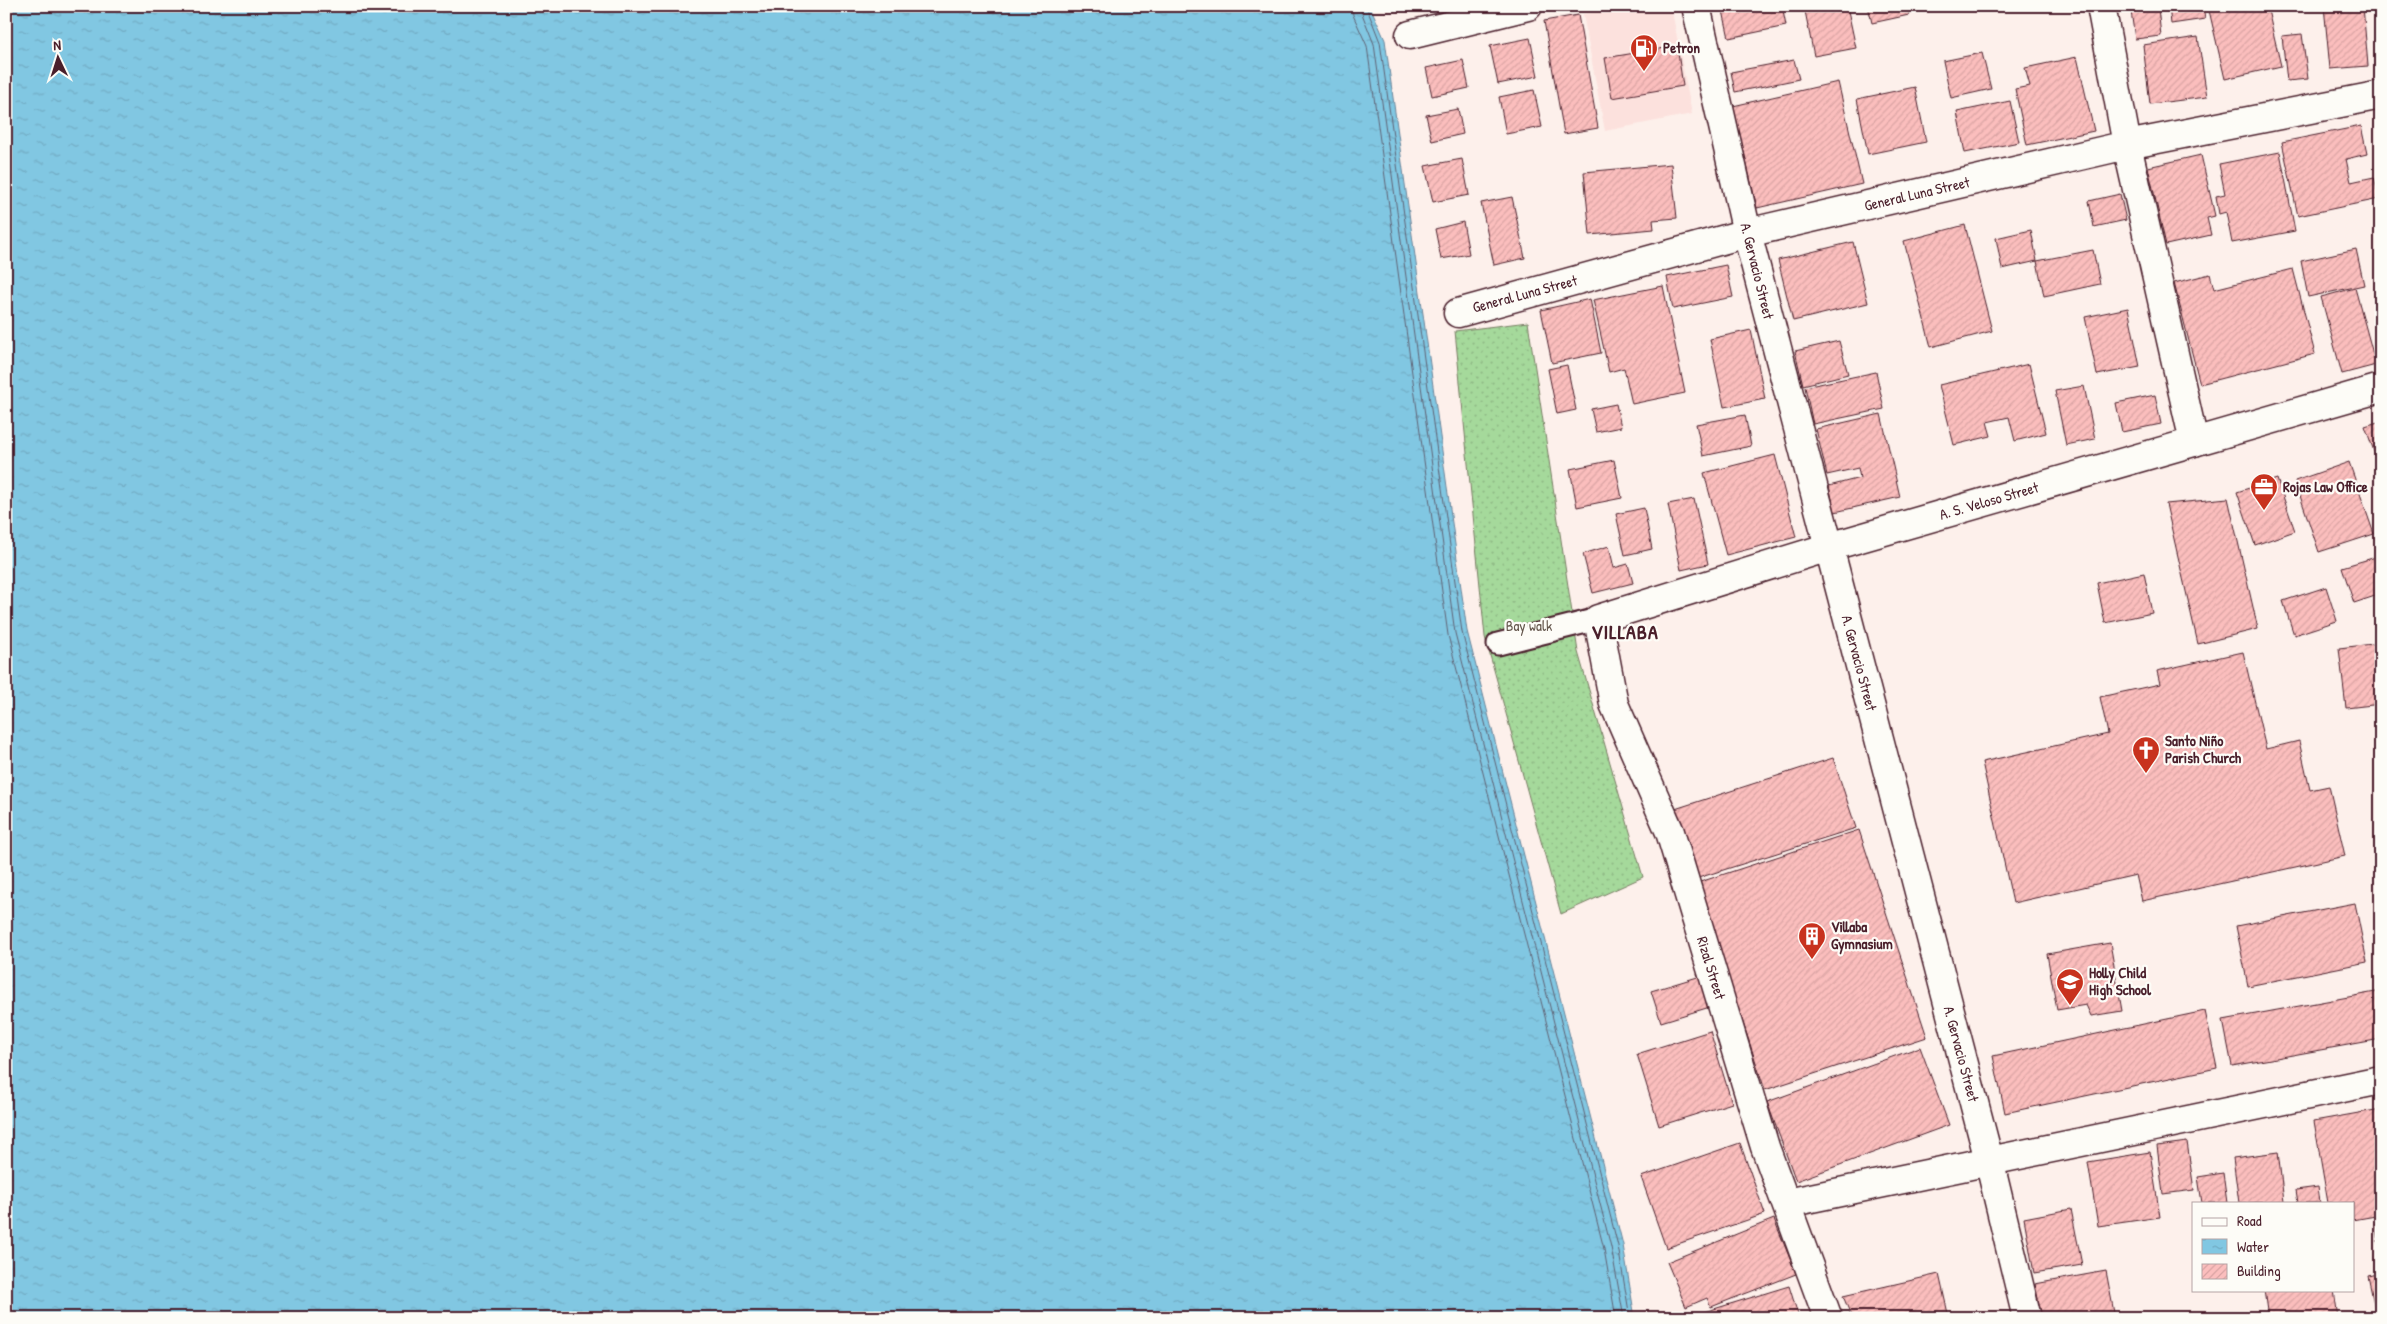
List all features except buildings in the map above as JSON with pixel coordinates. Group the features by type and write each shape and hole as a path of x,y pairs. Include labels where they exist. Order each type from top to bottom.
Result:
{"street":[{"path":"1410,35 1528,6"},
{"name":"A. Gervacio Street","path":"1696,6 1747,233 1989,1160 2026,1318"},
{"path":"2101,6 2127,145 2194,442"},
{"name":"General Luna Street","path":"1458,313 1747,233 2127,145 2381,95"},
{"name":"A. S. Veloso Street","path":"1598,619 1829,547 2381,388"},
{"name":"Rizal Street","path":"1598,619 1614,704 1670,832 1765,1147 1828,1318"},
{"path":"1786,1203 2381,1080"}],"lane":[{"path":"1498,644 1598,619"}],"shaded area":[{"path":"1626,6 1671,6 1692,114 1605,131 1583,14"}],"green space":[{"name":"Bay walk","path":"1528,322 1578,652 1643,877 1561,914 1485,637 1455,331"}],"water":[{"path":"6,6 1370,6 1385,40 1467,631 1623,1245 1635,1318 6,1318"}],"place":[{"name":"Petron","path":"1644,72"},
{"name":"Rojas Law Office","path":"2264,511"},
{"name":"Santo Niño Parish Church","path":"2146,774"},
{"name":"Villaba Gymnasium","path":"1812,960"},
{"name":"Holly Child High School","path":"2070,1006"}],"district":[{"name":"VILLABA","path":"1625,632"}]}
